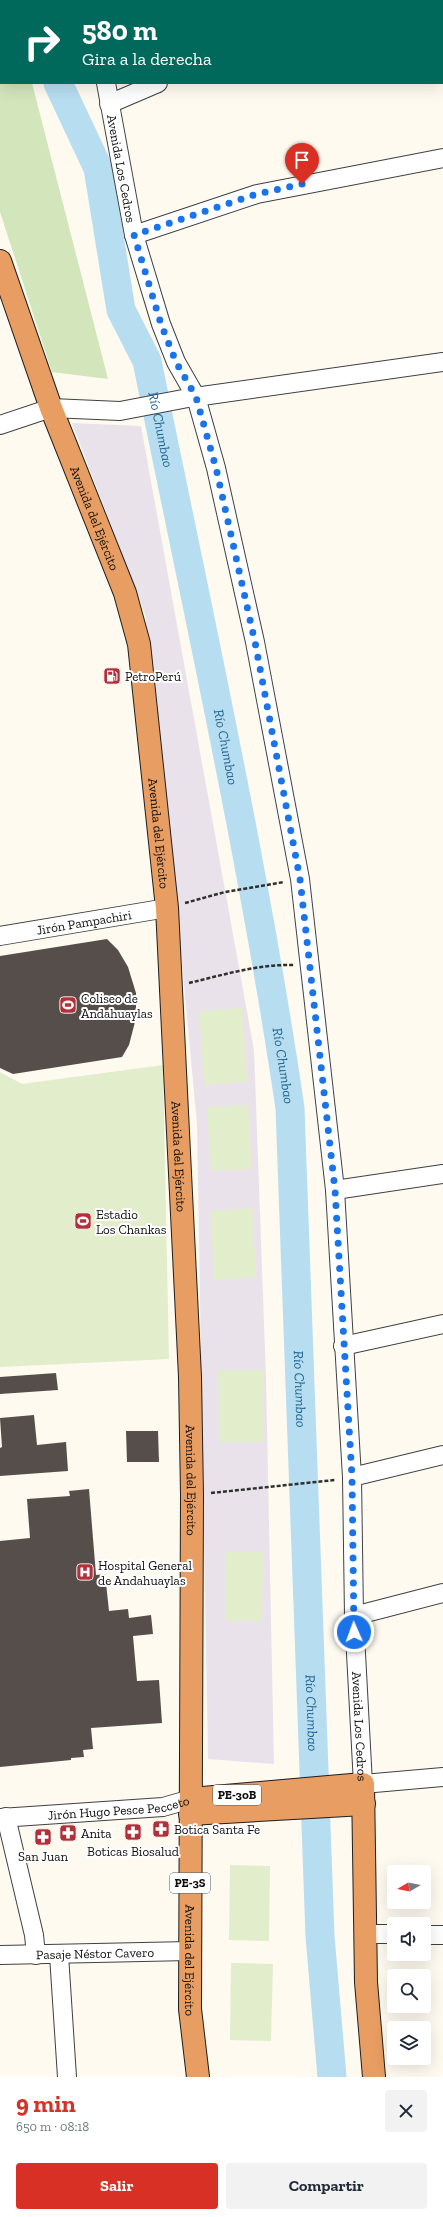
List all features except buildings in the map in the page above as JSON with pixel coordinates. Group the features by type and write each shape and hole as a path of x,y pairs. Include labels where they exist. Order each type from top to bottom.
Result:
{"highway":[{"name":"Avenida del Ejército","path":"0,261 51,408 125,594 139,644 167,908 190,1377 192,1495 190,2009 198,2077"},
{"name":"Jirón Hugo Pesce Pecceto","path":"190,1806 356,1794"},
{"name":"Avenida Los Cedros","path":"356,1794 365,1934 366,1982 374,2077"}],"street":[{"name":"Avenida Los Cedros","path":"106,84 134,235 161,324 192,398 216,468 255,642 300,879 335,1190 343,1346 352,1477 356,1794"},
{"path":"109,104 156,84"},
{"path":"134,235 257,194 443,158"},
{"path":"0,425 51,408 120,411 192,398 443,362"},
{"name":"Jirón Pampachiri","path":"0,936 167,908"},
{"path":"335,1190 443,1174"},
{"path":"343,1346 443,1324"},
{"path":"352,1477 443,1455"},
{"path":"354,1616 443,1593"},
{"path":"356,1794 443,1777"},
{"name":"Jirón Hugo Pesce Pecceto","path":"3,1817 190,1806"},
{"path":"3,1817 34,1934 36,1955"},
{"path":"365,1934 387,1934"},
{"path":"431,1935 443,1935"},
{"name":"Pasaje Néstor Cavero","path":"0,1955 190,1952"},
{"path":"59,1955 67,2077"}],"path":[{"path":"167,908 225,892 266,885"},
{"path":"172,988 238,971 278,964"},
{"path":"192,1495 325,1482"}],"shaded area":[{"path":"72,423 141,426 254,1050 266,1377 274,1764 208,1759 197,1124 168,814 145,614"}],"green space":[{"path":"0,84 32,84 108,379 52,372 0,212"},
{"path":"243,1008 247,1082 204,1085 199,1011"},
{"name":"Estadio Los Chankas","path":"163,1065 169,1359 0,1367 0,1072 22,1084"},
{"path":"248,1105 252,1169 211,1171 207,1107"},
{"path":"252,1208 256,1277 214,1280 210,1211"},
{"path":"218,1370 263,1370 263,1442 219,1442"},
{"path":"226,1552 263,1552 262,1621 225,1621"},
{"path":"230,1865 270,1866 269,1941 229,1940"},
{"path":"231,1963 273,1964 271,2041 230,2040"}],"waterway":[{"name":"Río Chumbao","path":"58,84 98,168 121,310 147,361 242,827 290,1108 320,1936 332,2077"}],"place":[{"name":"PetroPerú","path":"112,676"},
{"name":"Coliseo de Andahuaylas","path":"68,1005"},
{"name":"Estadio Los Chankas","path":"83,1221"},
{"name":"Hospital General de Andahuaylas","path":"85,1572"},
{"name":"Botica Santa Fe","path":"161,1829"},
{"name":"Boticas Biosalud","path":"133,1832"},
{"name":"Anita","path":"68,1833"},
{"name":"San Juan","path":"43,1837"}],"route":[{"path":"302,184 257,194 134,235 161,324 176,362 196,397 216,468 255,642 300,879 335,1190 343,1346 352,1477 354,1632"}]}
